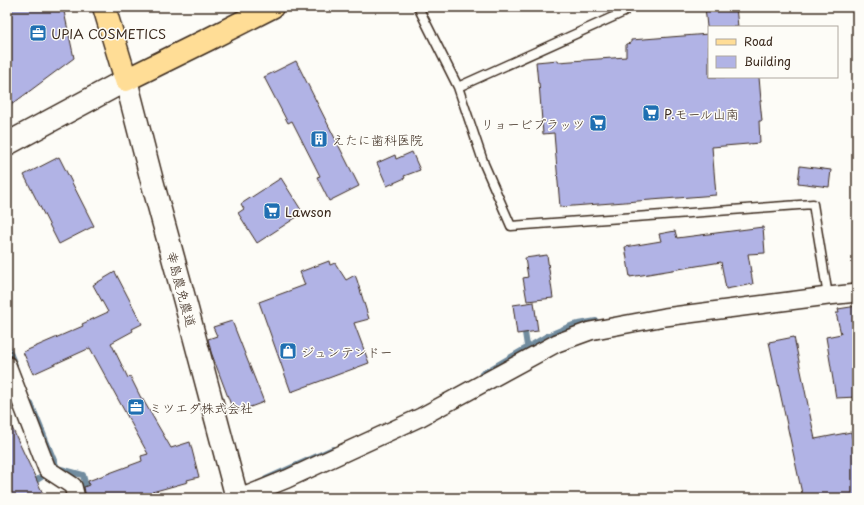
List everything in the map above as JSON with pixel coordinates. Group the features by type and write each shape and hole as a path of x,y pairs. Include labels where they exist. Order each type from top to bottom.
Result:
{"main road":[{"path":"104,7 126,80 272,7"}],"street":[{"path":"7,144 126,80"},
{"name":"幸島農免農道","path":"126,80 237,498"},
{"path":"240,498 287,479 421,417 558,343 590,331 664,318 828,296 857,294"},
{"path":"7,365 47,469 74,486 76,498"}],"lane":[{"path":"418,7 458,87 484,164 511,226 813,204 828,296"},
{"path":"458,87 624,12 623,7"}],"building":[{"name":"UPIA COSMETICS","path":"7,7 63,7 74,58 7,108"},
{"path":"705,7 736,7 738,26 707,27"},
{"name":"P.モール山南","path":"708,34 708,78 759,78 762,121 759,121 760,143 712,147 716,195 560,207 554,133 543,134 536,62 558,60 558,62 626,57 626,44 631,43 631,40"},
{"name":"えたに歯科医院","path":"296,61 359,186 329,201 317,177 320,176 292,121 288,123 264,77"},
{"path":"412,152 420,170 404,176 405,178 387,186 377,163 395,155 396,159"},
{"path":"59,157 94,226 59,244 24,175"},
{"path":"800,166 831,170 829,187 798,183"},
{"name":"Lawson","path":"281,178 303,213 257,243 238,213 244,209 241,204"},
{"path":"763,227 765,253 748,254 753,284 726,289 721,262 630,277 625,247 661,241 659,234 675,231 677,238"},
{"path":"547,255 553,298 527,301 523,278 528,277 525,258"},
{"path":"329,261 330,265 335,263 346,280 355,275 357,280 369,319 354,323 369,363 291,392 259,302 305,285 300,272"},
{"path":"115,272 142,324 132,329 133,331 111,343 128,378 130,376 141,398 171,448 190,442 199,477 187,480 188,482 152,492 154,498 86,498 84,487 89,485 88,481 142,461 141,456 148,454 90,348 33,374 23,352 83,326 82,324 108,312 93,285"},
{"path":"534,302 538,331 517,334 513,305"},
{"path":"857,306 857,397 836,398 826,337 841,334 836,313 839,313 838,309"},
{"path":"232,321 264,402 234,413 211,352 208,339 217,336 213,327"},
{"path":"794,337 815,439 851,432 857,461 857,498 803,498 769,342"},
{"path":"7,417 45,498 7,498"}],"waterway":[{"path":"482,374 547,336 573,325 596,321"},
{"path":"524,326 527,346"},
{"path":"7,345 15,365"},
{"path":"31,404 57,468 83,475 89,498"},
{"path":"266,479 333,449"},
{"path":"31,484 43,476"},
{"path":"217,498 223,496"}],"place":[{"name":"UPIA COSMETICS","path":"38,33"},
{"name":"P.モール山南","path":"651,113"},
{"name":"リョービプラッツ","path":"598,123"},
{"name":"えたに歯科医院","path":"319,139"},
{"name":"Lawson","path":"272,211"},
{"name":"ジュンテンドー","path":"288,351"},
{"name":"ミツエダ株式会社","path":"136,407"}]}
